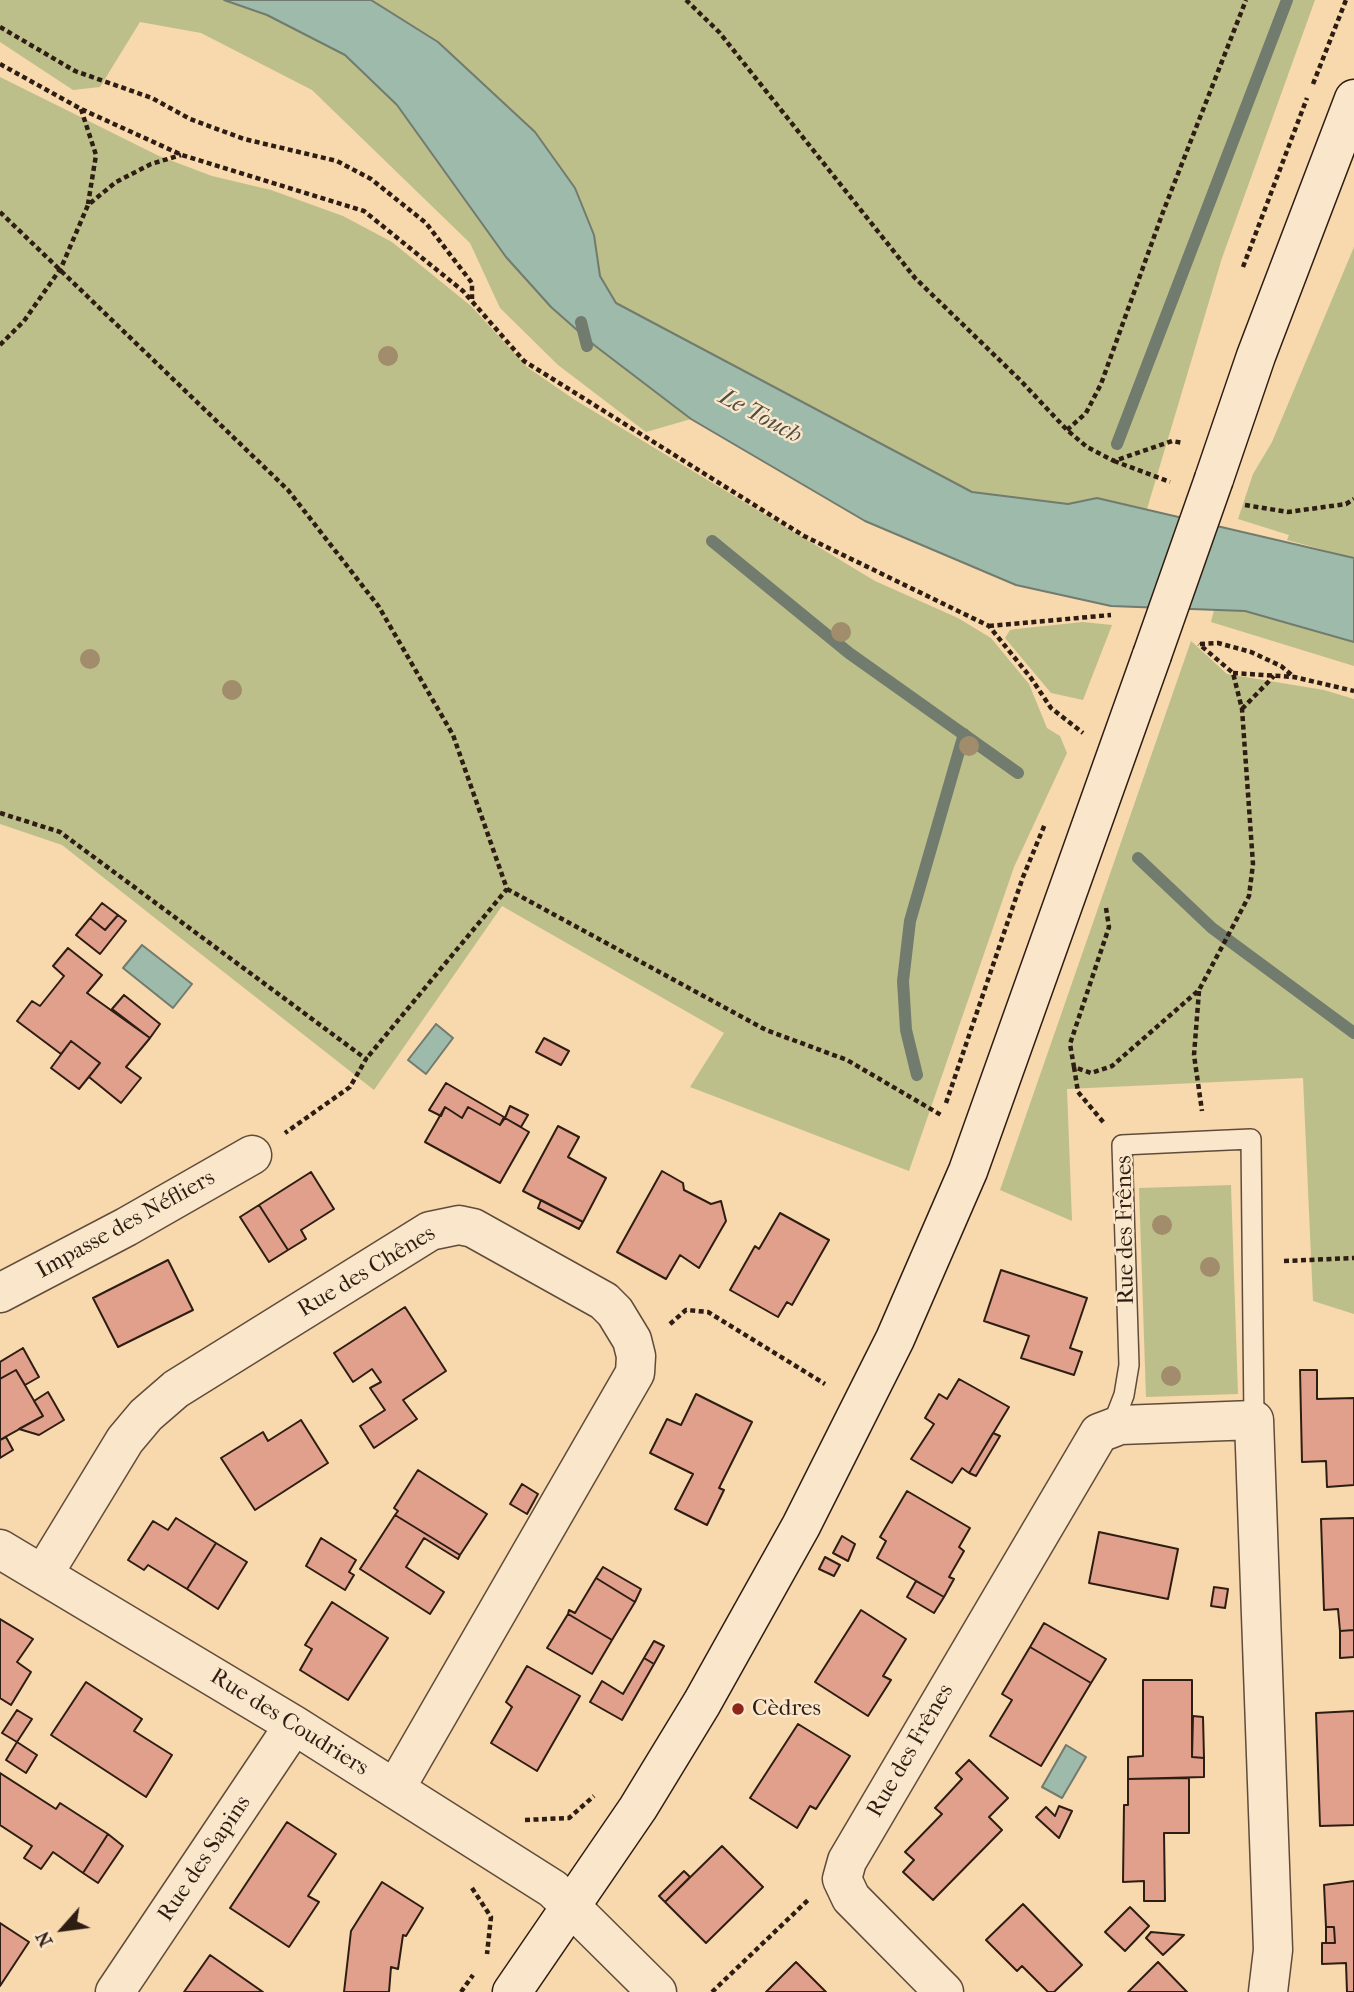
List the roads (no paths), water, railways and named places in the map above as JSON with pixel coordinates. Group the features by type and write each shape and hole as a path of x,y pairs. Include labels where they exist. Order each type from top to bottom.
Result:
{"street":[{"path":"512,1992 638,1808 729,1657 801,1526 895,1339 968,1171 1261,343 1354,99"},
{"name":"Impasse des Néfliers","path":"0,1293 126,1227 252,1155"},
{"name":"Rue des Chênes","path":"44,1573 125,1440 146,1415 176,1389 430,1231 447,1226 473,1228 604,1301 624,1325 636,1356 635,1373 395,1789"},
{"path":"1112,1426 1254,1420"},
{"name":"Rue des Frênes","path":"1254,1420 1273,1951 1268,1992"},
{"name":"Rue des Frênes","path":"944,1992 863,1911 845,1889 842,1880 847,1861 1093,1440 1112,1426"},
{"name":"Rue des Coudriers","path":"0,1549 294,1725 553,1889 657,1992"},
{"name":"Rue des Sapins","path":"115,1992 294,1725"}],"lane":[{"name":"Rue des Frênes","path":"1112,1426 1124,1395 1129,1365 1122,1144 1251,1139 1254,1420"}],"water":[{"name":"Le Touch","path":"224,0 371,0 438,42 535,132 575,188 594,235 600,276 616,303 972,492 1068,504 1097,498 1354,558 1354,642 1245,611 1111,606 1016,585 865,521 691,419 594,345 551,307 506,257 397,105 345,55 267,15"},
{"path":"142,945 192,984 173,1008 123,968"},
{"path":"436,1024 453,1038 426,1074 408,1060"},
{"path":"1066,1745 1086,1757 1062,1798 1042,1787"}],"waterway":[{"path":"1117,444 1287,0"},
{"path":"581,322 587,346"},
{"path":"712,541 849,653 1018,773"},
{"path":"917,1075 906,1030 903,981 910,921 964,734"},
{"path":"1138,858 1212,928 1354,1033"}],"place":[{"name":"Cèdres","path":"738,1709"}]}
